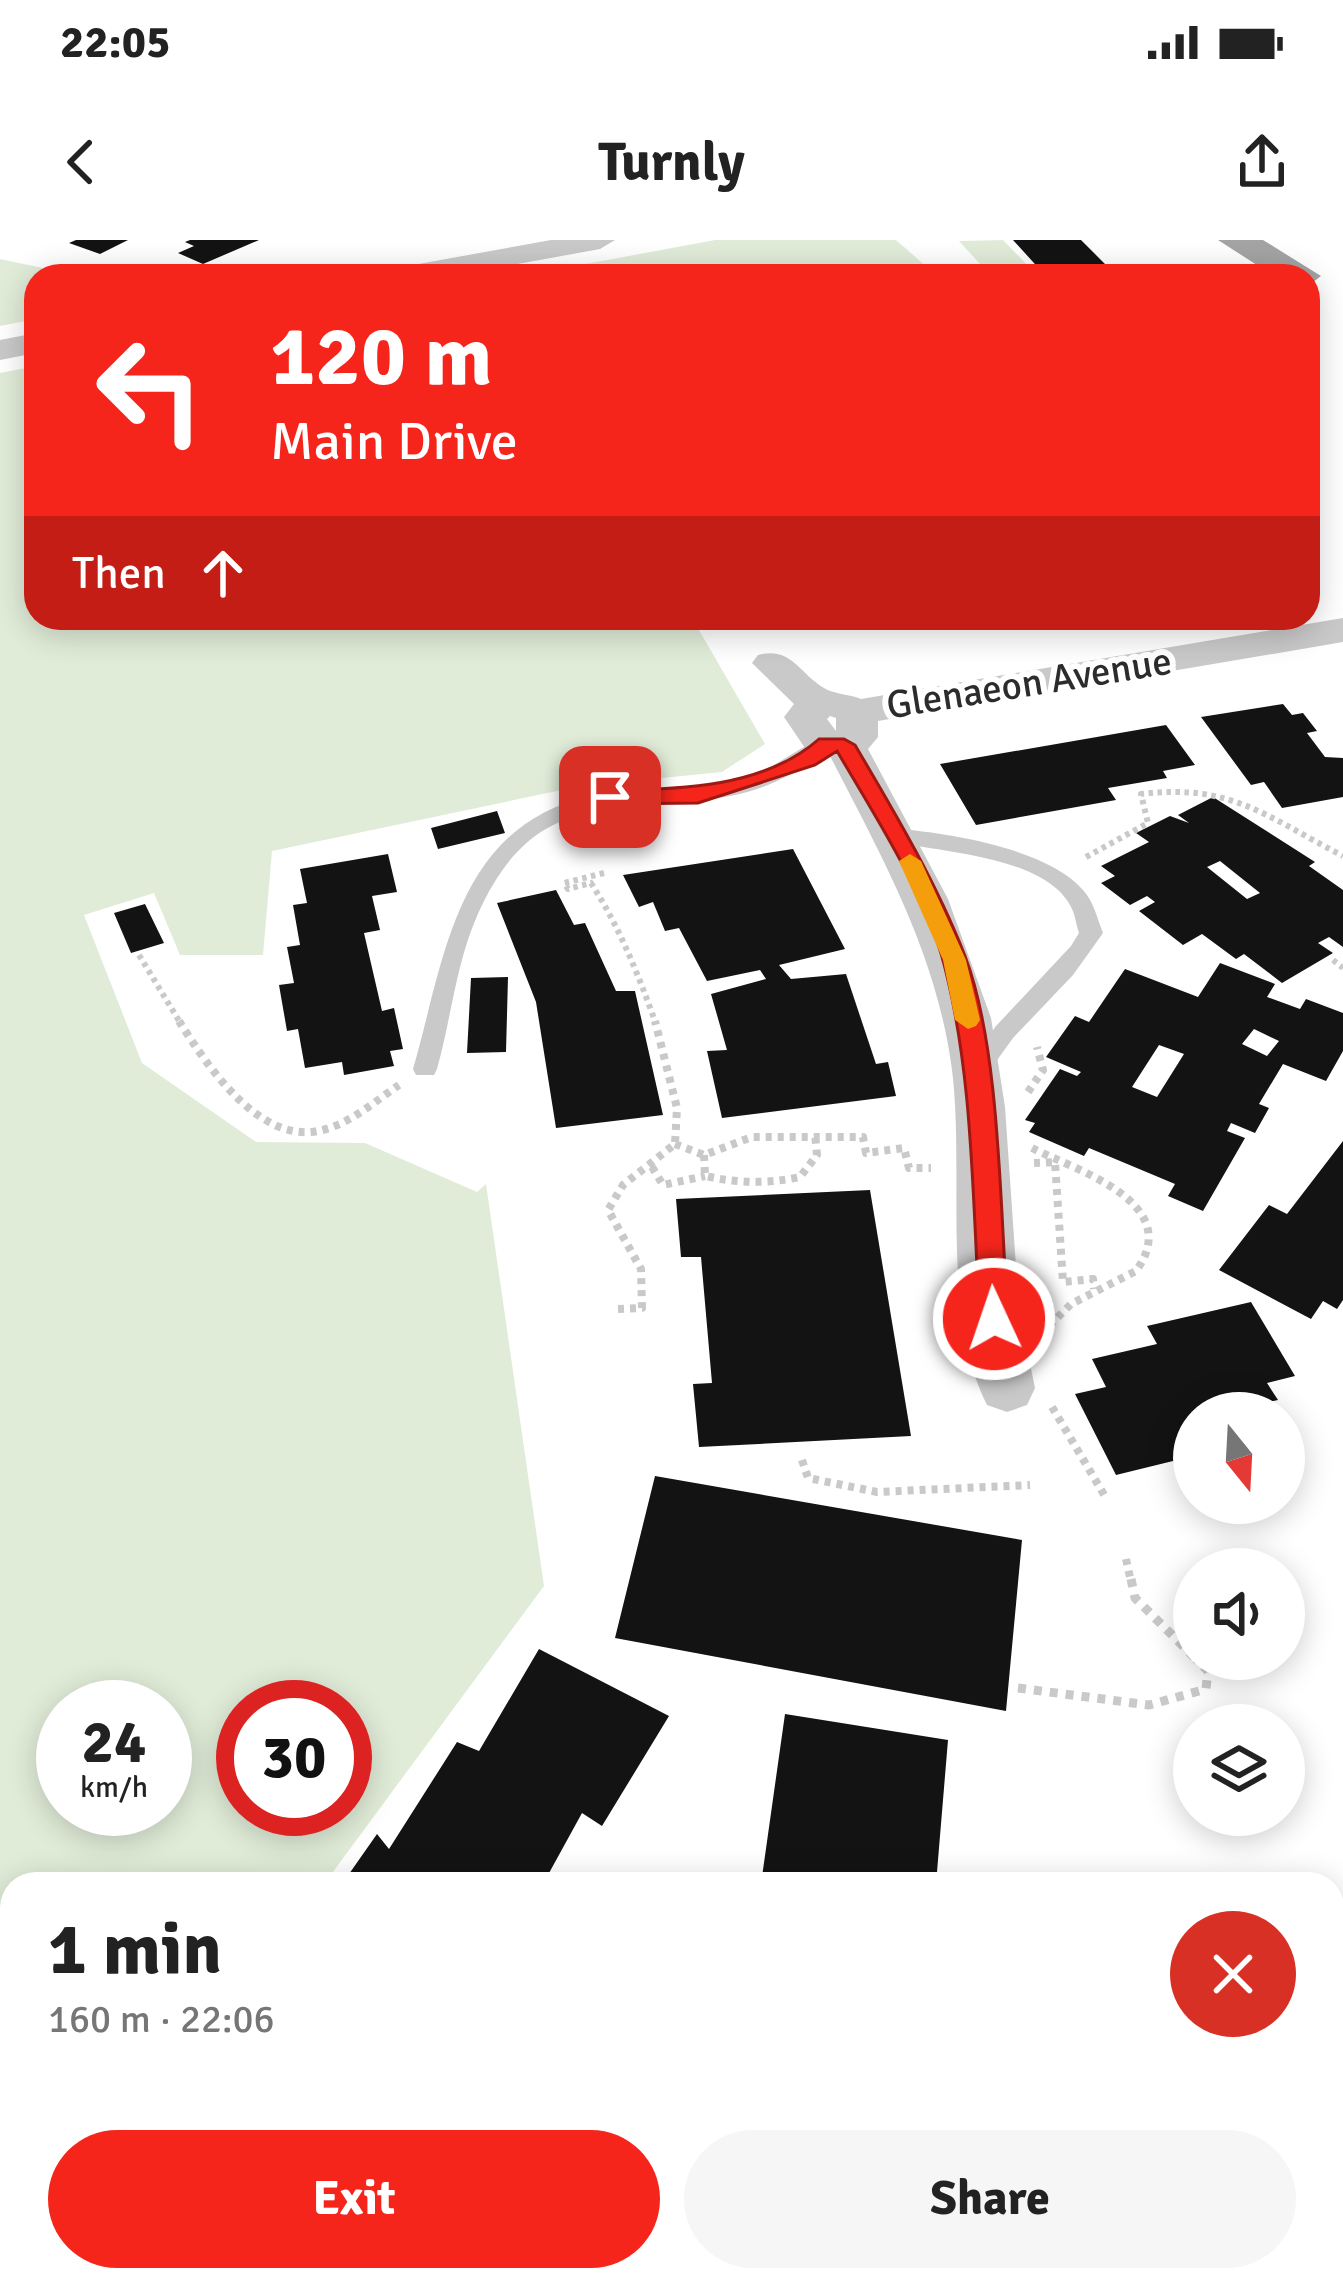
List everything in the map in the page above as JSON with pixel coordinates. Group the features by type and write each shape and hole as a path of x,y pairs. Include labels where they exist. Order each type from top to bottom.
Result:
{"main road":[{"path":"1236,240 1279,264"}],"street":[{"path":"468,264 600,240"},
{"name":"Glenaeon Avenue","path":"837,726 1343,630"},
{"path":"772,663 837,726 898,836 955,960 976,1070 994,1319 1023,1388"}],"lane":[{"path":"425,1069 439,1025 444,969 471,904 499,858 528,826 566,806 610,797 698,796 750,782 808,760 837,726"},
{"path":"898,836 979,850 1036,870 1077,896 1091,934 1070,970 999,1033 976,1070"}],"path":[{"path":"1082,866 1086,855 1148,823 1141,794 1174,788 1234,794 1343,856"},
{"path":"604,873 564,883 568,889 591,883 624,934 630,966 660,1037 676,1108 675,1144 623,1184 608,1210 641,1268 646,1296 642,1308 618,1310"},
{"path":"139,955 172,1014 228,1084 270,1124 306,1133 324,1130 425,1069"},
{"path":"1333,960 1343,968"},
{"path":"1018,1103 1043,1070 1035,1032"},
{"path":"675,1144 704,1155 752,1137 815,1133 863,1137 866,1153 904,1148 908,1168 940,1168"},
{"path":"652,1166 663,1185 705,1176 743,1184 800,1177 817,1155 815,1133"},
{"path":"1021,1136 1055,1162 1125,1193 1146,1222 1148,1249 1136,1271 1062,1308 1038,1342"},
{"path":"704,1155 705,1176"},
{"path":"1025,1163 1055,1162"},
{"path":"1055,1162 1063,1282 1093,1279 1094,1289"},
{"path":"1023,1388 1106,1498"},
{"path":"802,1460 808,1478 877,1492 1030,1485"},
{"path":"1126,1559 1135,1598 1173,1636"},
{"path":"1018,1688 1149,1705 1206,1689 1207,1680"}],"green space":[{"path":"715,240 896,240 923,264 586,264"},
{"path":"1003,240 1026,264 980,264 959,241"},
{"path":"0,259 24,264 24,321 0,326"},
{"path":"24,368 24,630 699,630 765,744 722,772 581,786 272,851 263,955 180,955 154,893 84,915 142,1063 256,1142 365,1143 477,1192 486,1184 544,1586 372,1819 372,1680 216,1680 216,1836 359,1836 333,1872 0,1872 0,373"}],"building":[{"path":"128,240 100,254 69,243"},
{"path":"190,240 259,240 203,264 178,253 194,246 185,242"},
{"path":"1013,240 1081,240 1105,264 1035,264"},
{"path":"1283,704 1292,715 1303,713 1317,731 1307,733 1325,757 1343,758 1343,797 1282,808 1264,782 1251,785 1201,717"},
{"path":"1166,725 1195,765 1163,771 1167,778 1108,788 1116,800 976,825 940,764"},
{"path":"1213,797 1315,862 1309,866 1343,890 1343,947 1329,937 1318,943 1333,953 1282,983 1244,954 1236,959 1202,934 1183,945 1139,911 1155,902 1147,896 1130,905 1101,883 1115,876 1101,866 1149,842 1136,833 1170,816 1189,823 1178,815","holes":["1220,861 1260,893 1247,899 1207,867"]},
{"path":"497,811 505,833 438,849 431,828"},
{"path":"793,849 845,949 779,965 791,979 846,974 876,1064 888,1062 896,1096 722,1118 707,1051 727,1050 711,994 766,979 760,970 707,981 679,928 665,931 653,902 639,907 623,875"},
{"path":"388,854 397,892 372,896 380,930 364,933 382,1011 394,1008 403,1049 390,1051 394,1066 344,1075 342,1062 305,1068 298,1029 287,1031 279,985 294,983 287,947 300,945 293,905 307,903 300,869"},
{"path":"556,890 574,925 585,923 616,991 635,991 663,1115 556,1128 536,1002 497,903"},
{"path":"145,904 164,943 131,953 114,913"},
{"path":"1220,963 1275,984 1267,997 1300,1009 1306,999 1343,1013 1343,1051 1326,1081 1283,1064 1259,1104 1269,1108 1255,1133 1231,1123 1227,1131 1245,1138 1203,1211 1168,1196 1175,1184 1089,1148 1084,1156 1029,1132 1035,1123 1025,1120 1060,1069 1077,1076 1081,1072 1046,1057 1075,1016 1089,1022 1125,969 1198,997","holes":["1254,1029 1279,1041 1267,1056 1242,1044","1159,1045 1184,1054 1157,1097 1132,1087"]},
{"path":"508,977 506,1052 467,1053 471,978"},
{"path":"1343,1141 1343,1300 1337,1309 1323,1301 1311,1319 1219,1270 1269,1205 1287,1214"},
{"path":"870,1190 911,1436 699,1447 693,1384 712,1383 701,1257 681,1257 676,1199"},
{"path":"1251,1302 1295,1376 1267,1383 1273,1392 1173,1392 1173,1461 1116,1475 1075,1394 1106,1387 1092,1359 1157,1344 1147,1326"},
{"path":"655,1476 1022,1540 1006,1711 615,1638"},
{"path":"539,1649 669,1716 602,1826 582,1813 550,1872 350,1872 377,1834 389,1849 457,1742 479,1751"},
{"path":"785,1714 948,1740 937,1872 763,1872"}],"slow traffic":[{"path":"910,861 955,960 968,1020"}],"route":[{"path":"610,797 698,796 808,760 826,743 844,745 898,836 955,960 976,1070 994,1319"}]}
